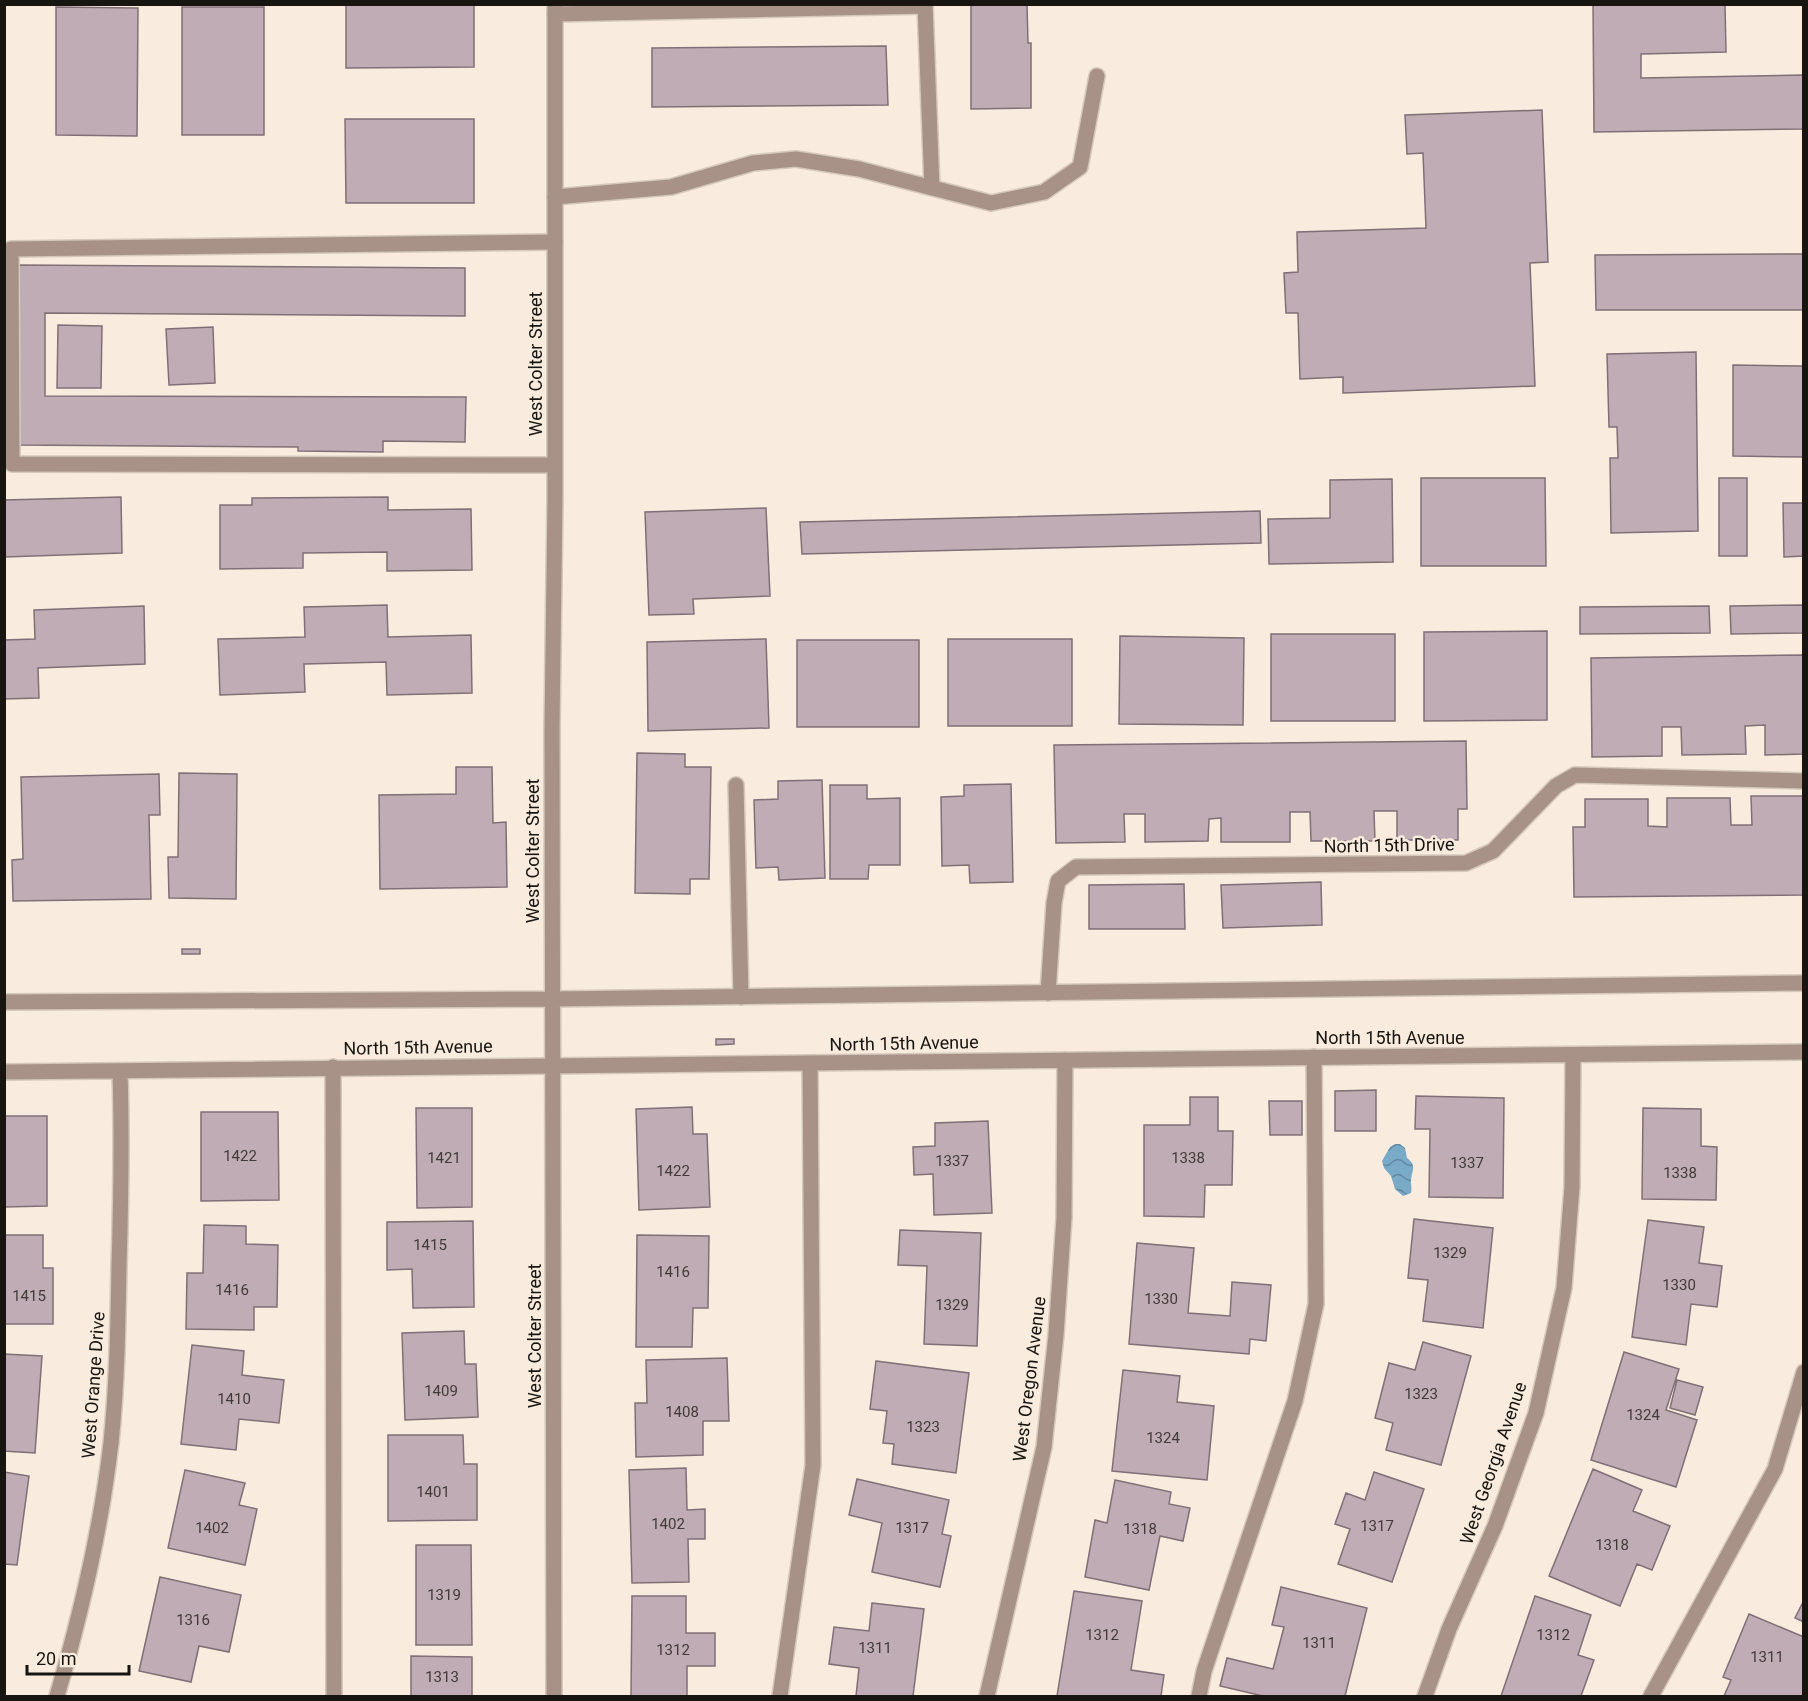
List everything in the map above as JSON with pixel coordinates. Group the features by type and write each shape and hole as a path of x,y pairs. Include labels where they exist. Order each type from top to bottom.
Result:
{"street":[{"path":"555,9 925,5 932,188"},
{"name":"West Colter Street","path":"554,1696 552,728 555,9"},
{"path":"555,197 671,187 753,163 796,159 859,169 991,203 1044,192 1080,167 1097,76"},
{"path":"554,465 12,464 11,249 555,242"},
{"name":"North 15th Drive","path":"1048,993 1054,903 1058,881 1076,867 1466,863 1493,851 1556,786 1575,775 1803,781"},
{"path":"736,785 741,997"},
{"path":"4,1002 552,999 1803,983"},
{"name":"North 15th Avenue","path":"4,1072 1803,1052"},
{"name":"West Georgia Avenue","path":"1425,1696 1449,1629 1495,1526 1538,1402 1564,1288 1572,1187 1574,1055"},
{"path":"1199,1696 1211,1649 1295,1401 1316,1304 1314,1057"},
{"name":"West Oregon Avenue","path":"987,1696 1044,1447 1056,1335 1064,1218 1065,1060"},
{"path":"780,1696 813,1465 810,1064"},
{"path":"333,1067 334,1696"},
{"name":"West Orange Drive","path":"57,1696 78,1622 111,1444 118,1326 122,1148 120,1071"},
{"path":"1651,1696 1774,1469 1803,1372"}],"water":[{"path":"1400,1144 1405,1148 1407,1158 1413,1166 1411,1193 1403,1196 1395,1189 1391,1176 1384,1168 1382,1161 1390,1147"}],"building":[{"path":"346,4 474,4 474,67 346,68"},
{"path":"971,4 1027,4 1028,43 1031,43 1031,108 971,109"},
{"path":"1593,4 1725,4 1726,52 1641,54 1641,78 1804,75 1804,129 1594,132"},
{"path":"56,7 138,8 137,136 56,135"},
{"path":"182,7 264,7 264,135 182,135"},
{"path":"886,46 888,105 652,107 652,48"},
{"path":"1542,110 1548,262 1530,263 1535,386 1343,393 1343,377 1300,379 1298,313 1286,313 1284,273 1298,272 1297,232 1426,228 1423,153 1407,154 1405,115"},
{"path":"345,119 474,119 474,203 346,203"},
{"path":"1804,254 1804,310 1596,310 1595,255"},
{"path":"16,265 465,268 465,316 45,313 45,396 466,397 465,442 383,441 383,452 298,451 298,447 16,445"},
{"path":"58,325 102,326 101,388 57,388"},
{"path":"213,327 215,383 169,385 166,329"},
{"path":"1696,352 1698,531 1611,533 1610,458 1618,458 1617,427 1609,427 1607,354"},
{"path":"1733,365 1804,366 1804,457 1733,456"},
{"path":"1421,478 1545,478 1546,566 1421,566"},
{"path":"1719,478 1747,478 1747,556 1719,556"},
{"path":"1392,479 1393,562 1269,564 1268,519 1330,518 1330,480"},
{"path":"121,497 122,553 4,557 4,500"},
{"path":"388,497 388,510 471,509 472,570 387,571 387,552 303,553 303,568 220,569 220,505 252,505 252,498"},
{"path":"1783,503 1804,503 1804,556 1784,557"},
{"path":"766,508 770,596 693,599 694,614 649,615 645,512"},
{"path":"1260,511 1261,543 802,554 800,522"},
{"path":"387,605 388,637 471,635 472,693 387,695 386,662 304,664 305,692 220,695 218,639 305,637 304,607"},
{"path":"1804,605 1804,633 1731,634 1730,606"},
{"path":"144,606 145,664 38,668 39,698 4,699 4,640 35,639 34,610"},
{"path":"1709,606 1710,633 1580,634 1580,607"},
{"path":"1547,631 1547,720 1424,721 1424,632"},
{"path":"1271,634 1395,634 1395,721 1271,721"},
{"path":"1120,636 1244,638 1243,725 1119,724"},
{"path":"766,639 769,728 648,731 647,642"},
{"path":"948,639 1072,639 1072,726 948,726"},
{"path":"797,640 919,640 919,727 797,727"},
{"path":"1804,655 1804,754 1765,755 1765,725 1745,726 1746,754 1682,755 1681,727 1662,727 1662,756 1592,757 1591,658"},
{"path":"1466,741 1467,809 1458,809 1458,840 1397,840 1397,811 1374,811 1375,841 1311,841 1310,812 1290,812 1290,842 1221,842 1221,818 1209,819 1208,841 1145,842 1145,814 1124,814 1125,842 1056,843 1054,745"},
{"path":"637,753 685,754 685,767 711,767 709,879 690,879 690,894 635,893"},
{"path":"456,767 492,767 493,823 506,822 507,887 380,889 379,795 456,794"},
{"path":"179,773 237,774 236,899 169,898 168,857 178,857"},
{"path":"159,774 160,815 149,815 151,899 13,901 12,860 23,859 21,777"},
{"path":"822,780 825,878 779,880 778,867 756,868 754,800 778,799 778,781"},
{"path":"1011,784 1013,882 970,883 969,865 942,866 941,797 964,796 964,785"},
{"path":"830,785 867,785 867,799 900,798 900,865 869,865 868,879 830,879"},
{"path":"1751,796 1804,796 1804,895 1574,897 1573,827 1585,827 1585,799 1648,799 1648,826 1667,827 1667,798 1730,798 1731,825 1752,825"},
{"path":"1321,882 1322,925 1223,928 1221,885"},
{"path":"1184,884 1185,929 1089,929 1089,885"},
{"path":"182,949 200,949 200,954 182,954"},
{"path":"716,1039 734,1039 734,1044 716,1045"},
{"path":"1376,1090 1376,1131 1335,1131 1335,1091"},
{"path":"1416,1096 1504,1098 1503,1198 1429,1197 1430,1129 1415,1129"},
{"path":"1190,1097 1218,1097 1218,1131 1233,1131 1232,1185 1205,1185 1204,1217 1144,1216 1144,1125 1190,1125"},
{"path":"1269,1101 1302,1101 1302,1135 1270,1135"},
{"path":"692,1107 693,1134 707,1134 710,1207 639,1210 636,1109"},
{"path":"416,1108 472,1108 472,1207 417,1208"},
{"path":"1643,1108 1701,1109 1701,1146 1717,1147 1716,1200 1642,1199"},
{"path":"201,1112 278,1112 279,1200 201,1201"},
{"path":"4,1116 47,1116 47,1206 4,1207"},
{"path":"988,1121 992,1213 934,1215 933,1174 914,1175 913,1147 935,1146 935,1123"},
{"path":"1414,1219 1493,1228 1483,1328 1423,1321 1428,1280 1408,1278"},
{"path":"1648,1220 1704,1227 1699,1263 1722,1266 1717,1307 1691,1304 1686,1345 1632,1337"},
{"path":"473,1221 474,1307 413,1308 412,1269 387,1270 387,1222"},
{"path":"204,1225 246,1226 246,1244 278,1245 277,1307 254,1307 254,1330 186,1329 187,1273 203,1273"},
{"path":"900,1230 981,1233 977,1346 924,1344 927,1266 898,1265"},
{"path":"4,1235 43,1235 43,1268 53,1268 53,1324 4,1324"},
{"path":"637,1235 709,1236 708,1308 693,1308 692,1347 636,1347"},
{"path":"1137,1243 1194,1248 1188,1313 1230,1316 1232,1282 1271,1285 1266,1341 1250,1339 1249,1354 1129,1344"},
{"path":"464,1331 465,1364 476,1364 478,1417 405,1420 402,1333"},
{"path":"1423,1342 1471,1356 1441,1465 1386,1450 1393,1423 1375,1418 1389,1363 1415,1370"},
{"path":"192,1345 244,1351 242,1375 284,1380 279,1423 239,1419 236,1450 181,1444"},
{"path":"1624,1352 1679,1369 1666,1410 1697,1420 1676,1487 1591,1460"},
{"path":"4,1354 42,1356 35,1453 4,1451"},
{"path":"727,1358 729,1421 703,1421 703,1455 636,1457 635,1403 647,1403 646,1360"},
{"path":"876,1361 969,1373 956,1473 892,1464 894,1444 883,1443 887,1411 870,1409"},
{"path":"1123,1370 1180,1376 1177,1402 1214,1406 1207,1480 1112,1471"},
{"path":"1677,1380 1703,1387 1695,1415 1670,1408"},
{"path":"388,1435 463,1435 464,1464 477,1464 477,1520 388,1521"},
{"path":"686,1468 687,1510 705,1509 705,1539 688,1539 689,1582 632,1583 629,1470"},
{"path":"1593,1469 1642,1490 1633,1511 1670,1526 1652,1570 1637,1564 1620,1606 1549,1576"},
{"path":"185,1470 245,1483 239,1505 257,1509 245,1565 168,1548"},
{"path":"4,1472 29,1476 17,1565 4,1564"},
{"path":"1374,1472 1424,1489 1392,1582 1338,1564 1350,1529 1335,1524 1346,1493 1365,1500"},
{"path":"857,1479 949,1500 942,1534 951,1536 940,1587 872,1572 882,1523 849,1515"},
{"path":"1115,1480 1171,1492 1169,1504 1190,1508 1183,1541 1160,1536 1149,1590 1085,1577 1095,1520 1107,1523"},
{"path":"416,1545 471,1545 472,1645 416,1645"},
{"path":"160,1577 241,1595 229,1652 199,1646 191,1682 139,1671"},
{"path":"1281,1587 1367,1608 1345,1696 1263,1696 1220,1686 1227,1658 1273,1669 1284,1627 1272,1625"},
{"path":"1074,1591 1142,1601 1131,1670 1164,1675 1161,1696 1057,1696"},
{"path":"632,1596 686,1596 686,1633 715,1633 715,1666 687,1666 687,1696 631,1696"},
{"path":"1535,1596 1591,1615 1578,1655 1594,1660 1581,1696 1501,1696"},
{"path":"1804,1600 1804,1622 1795,1618"},
{"path":"872,1603 924,1609 913,1696 856,1696 859,1668 829,1664 834,1627 869,1631"},
{"path":"1749,1614 1804,1637 1804,1696 1724,1696 1731,1680 1723,1677"},
{"path":"411,1656 472,1657 472,1696 411,1696"}]}
